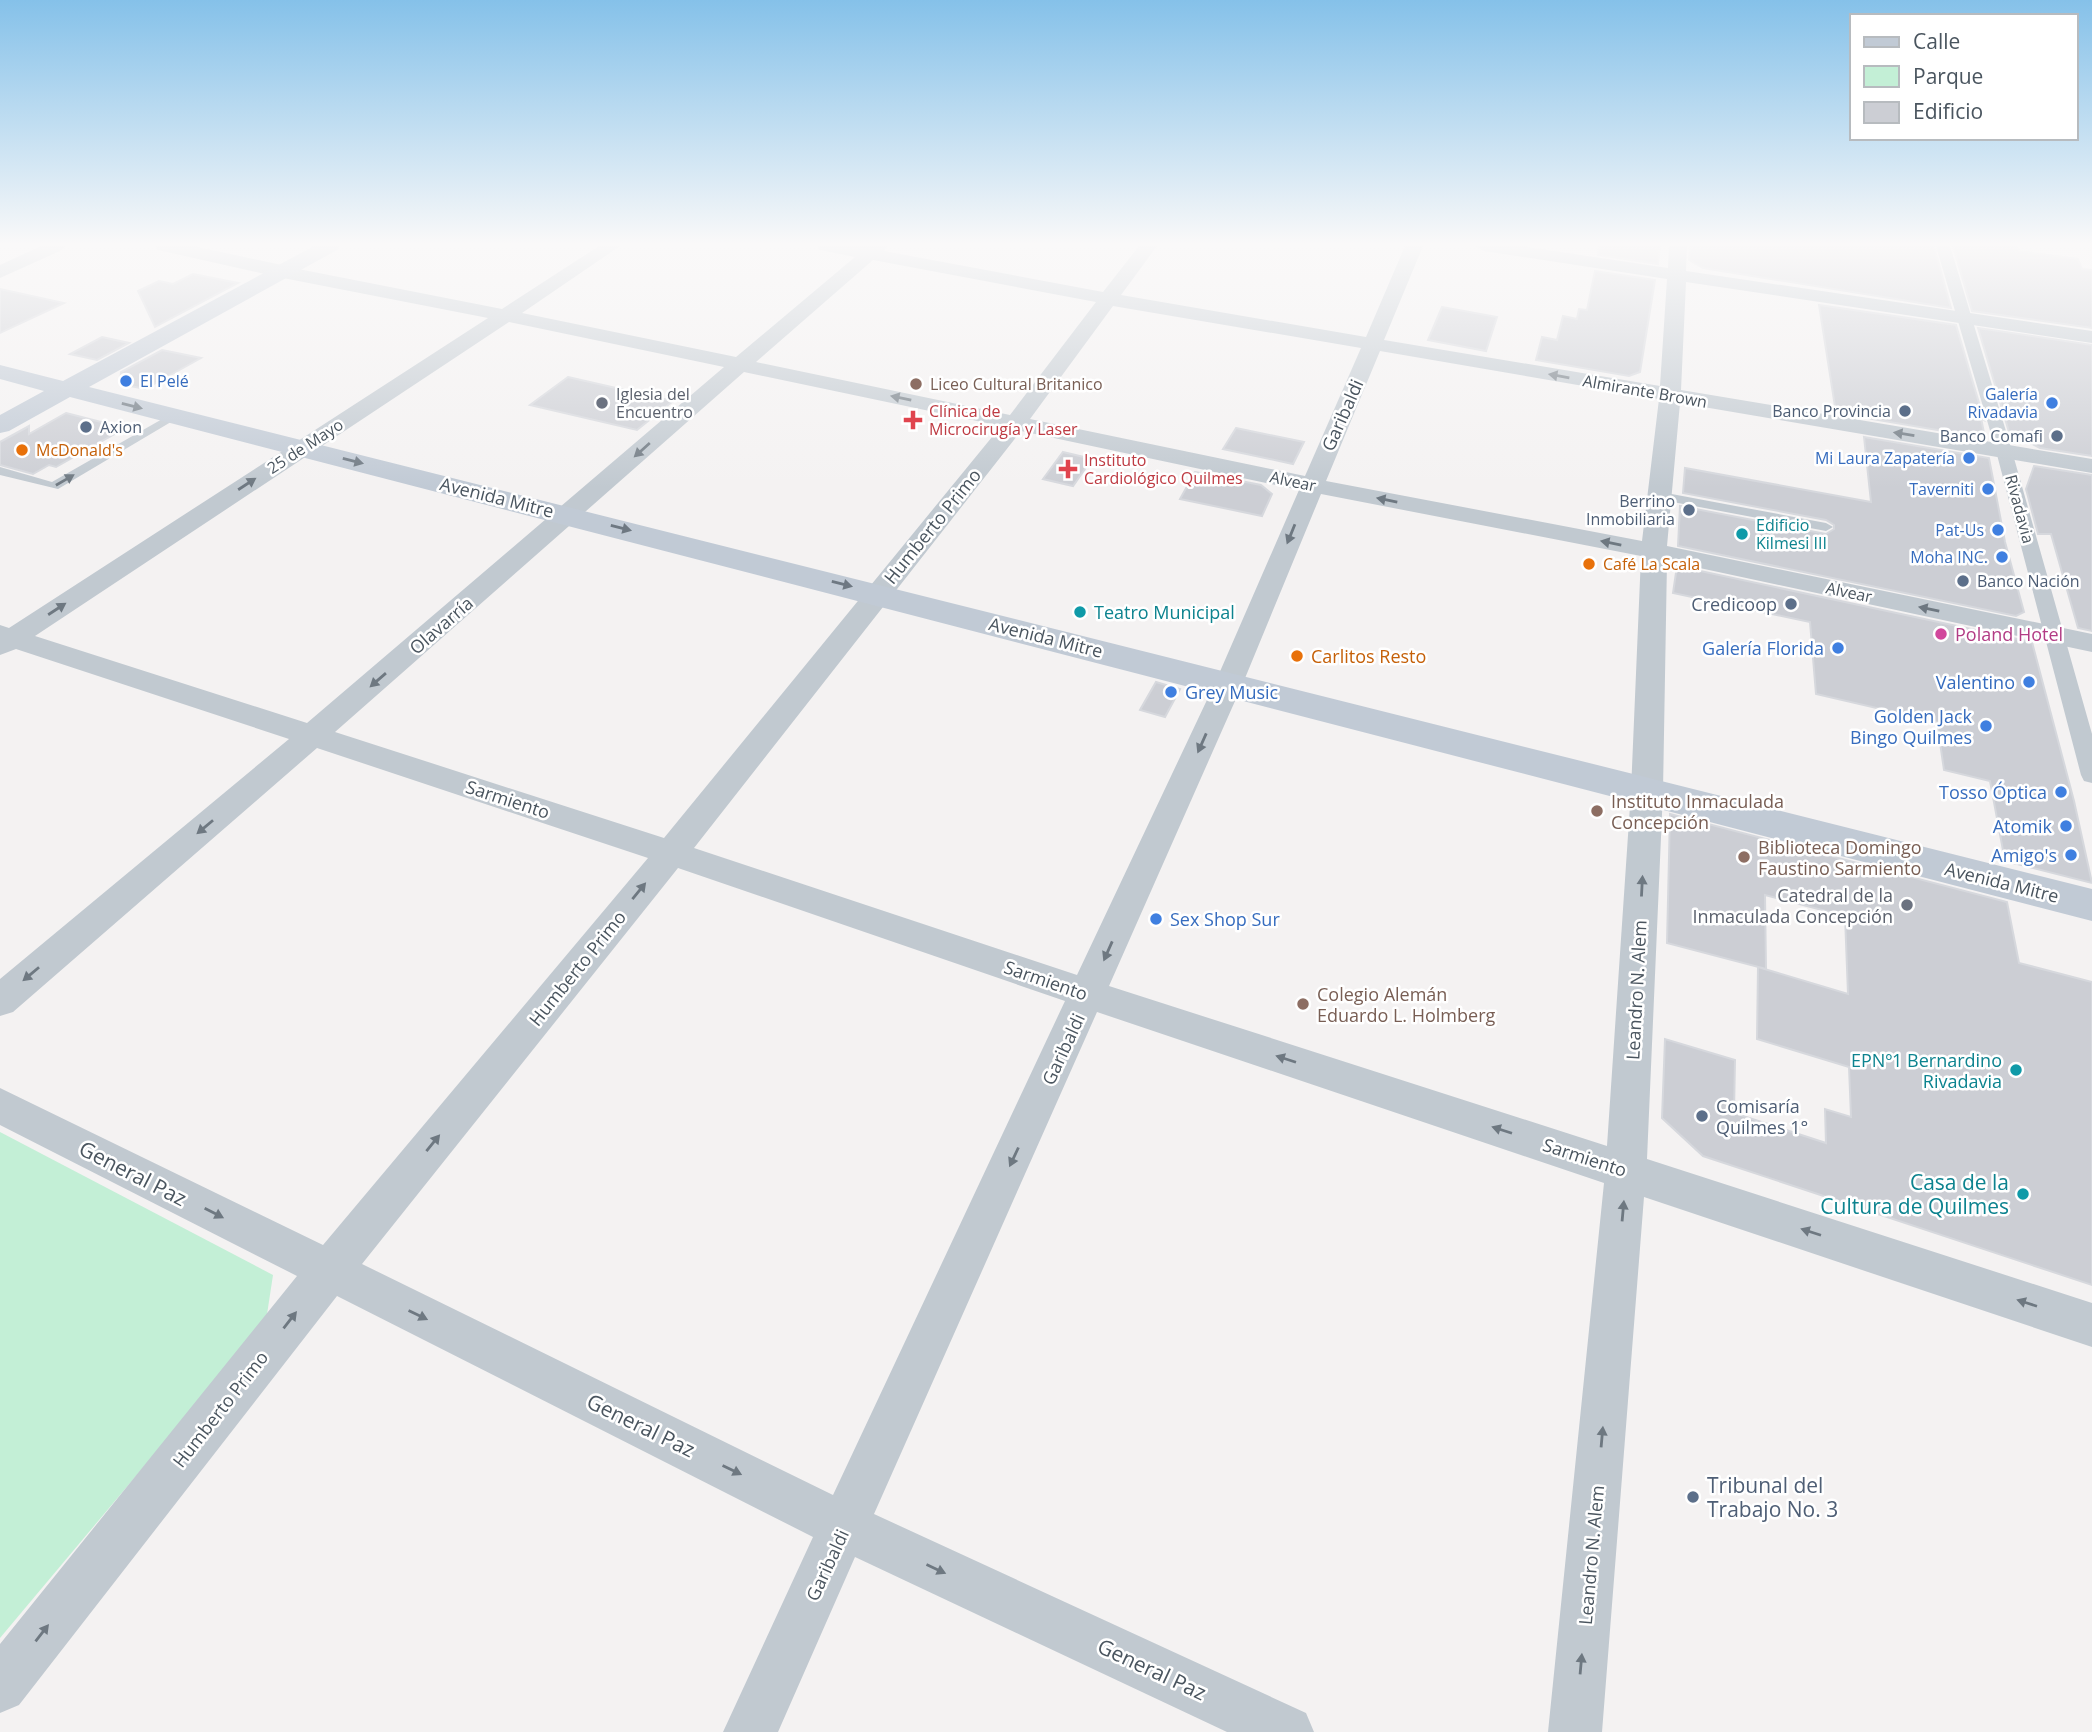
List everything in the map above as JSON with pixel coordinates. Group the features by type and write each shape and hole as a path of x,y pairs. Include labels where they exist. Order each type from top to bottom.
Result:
{"main road":[{"path":"0,425 181,327"},
{"name":"Avenida Mitre","path":"0,372 877,593 2092,905"}],"street":[{"name":"25 de Mayo","path":"4,640 487,327"},
{"name":"Alvear","path":"561,327 1311,485 1654,551 2092,643"},
{"name":"Olavarría","path":"0,1001 569,515 784,327"},
{"name":"Humberto Primo","path":"0,1686 329,1270 671,853 1016,422 1087,327"},
{"name":"Almirante Brown","path":"1272,327 2092,466"},
{"name":"Garibaldi","path":"750,1732 1229,683 1380,327"},
{"name":"Leandro N. Alem","path":"1575,1732 1626,1171 1647,791 1654,551 1670,396 1674,327"},
{"name":"Rivadavia","path":"1968,327 2092,775"},
{"path":"2027,327 2092,337"},
{"name":"Sarmiento","path":"4,640 313,735 1088,995 2092,1325"},
{"name":"General Paz","path":"0,1106 844,1526 1287,1732"}],"lane":[{"path":"0,471 54,486 175,416"},
{"path":"1661,496 1826,527"}],"green space":[{"path":"0,1132 273,1275 266,1321 0,1638"}],"building":[{"path":"0,327 13,327 0,333"},
{"path":"1434,327 1494,327 1486,351 1428,340"},
{"path":"1560,327 1647,327 1640,372 1629,376 1536,360 1542,337 1557,340"},
{"path":"1822,327 1957,327 1984,420 1981,418 1985,438 1836,413"},
{"path":"1978,328 2092,345 2092,456 2040,448 2009,432"},
{"path":"102,337 129,343 97,360 70,354"},
{"path":"162,350 201,358 145,389 120,384 121,372"},
{"name":"Iglesia del Encuentro","path":"568,377 673,401 637,430 530,405"},
{"path":"66,413 125,428 56,467 49,465 33,474 0,465 0,442 29,426 29,434"},
{"path":"1236,428 1304,442 1293,464 1223,449"},
{"path":"1864,437 1989,458 2005,542 2024,612 2016,616 1678,546 1680,506 1826,534 1834,529 1834,525 1826,520 1683,493 1685,468 1871,502"},
{"name":"Instituto Cardiológico Quilmes","path":"1063,452 1092,459 1073,486 1043,479"},
{"path":"2034,466 2092,475 2092,631 2078,628 2051,534 2038,534 2026,489"},
{"path":"1195,472 1261,485 1272,494 1262,516 1180,499"},
{"path":"1677,566 2032,642 2074,801 2092,883 2005,861 1990,781 1944,770 1937,722 1816,694 1810,622 1673,593"},
{"path":"1156,682 1180,689 1165,717 1140,710"},
{"path":"1670,814 2007,902 2019,963 2092,982 2092,1285 1703,1156 1662,1118 1665,1039 1735,1060 1734,1113 1826,1143 1825,1109 1851,1117 1849,1067 1757,1039 1758,967 1848,994 1845,916 1765,895 1766,969 1667,943"}],"place":[{"name":"El Pelé","path":"126,381"},
{"name":"Liceo Cultural Britanico","path":"916,384"},
{"name":"Iglesia del Encuentro","path":"602,403"},
{"name":"Galería Rivadavia","path":"2052,403"},
{"name":"Banco Provincia","path":"1905,411"},
{"name":"Clínica de Microcirugía y Laser","path":"913,420"},
{"name":"Axion","path":"86,427"},
{"name":"Banco Comafi","path":"2057,436"},
{"name":"McDonald's","path":"22,450"},
{"name":"Mi Laura Zapatería","path":"1969,458"},
{"name":"Instituto Cardiológico Quilmes","path":"1068,469"},
{"name":"Taverniti","path":"1988,489"},
{"name":"Berrino Inmobiliaria","path":"1689,510"},
{"name":"Pat-Us","path":"1998,530"},
{"name":"Edificio Kilmesi III","path":"1742,534"},
{"name":"Moha INC.","path":"2002,557"},
{"name":"Café La Scala","path":"1589,564"},
{"name":"Banco Nación","path":"1963,581"},
{"name":"Credicoop","path":"1791,604"},
{"name":"Teatro Municipal","path":"1080,612"},
{"name":"Poland Hotel","path":"1941,634"},
{"name":"Galería Florida","path":"1838,648"},
{"name":"Carlitos Resto","path":"1297,656"},
{"name":"Valentino","path":"2029,682"},
{"name":"Grey Music","path":"1171,692"},
{"name":"Golden Jack Bingo Quilmes","path":"1986,726"},
{"name":"Tosso Óptica","path":"2061,792"},
{"name":"Instituto Inmaculada Concepción","path":"1597,811"},
{"name":"Atomik","path":"2066,826"},
{"name":"Amigo's","path":"2071,855"},
{"name":"Biblioteca Domingo Faustino Sarmiento","path":"1744,857"},
{"name":"Catedral de la Inmaculada Concepción","path":"1907,905"},
{"name":"Sex Shop Sur","path":"1156,919"},
{"name":"Colegio Alemán Eduardo L. Holmberg","path":"1303,1004"},
{"name":"EPNº1 Bernardino Rivadavia","path":"2016,1070"},
{"name":"Comisaría Quilmes 1°","path":"1702,1116"},
{"name":"Casa de la Cultura de Quilmes","path":"2023,1194"},
{"name":"Tribunal del Trabajo No. 3","path":"1693,1497"}]}
